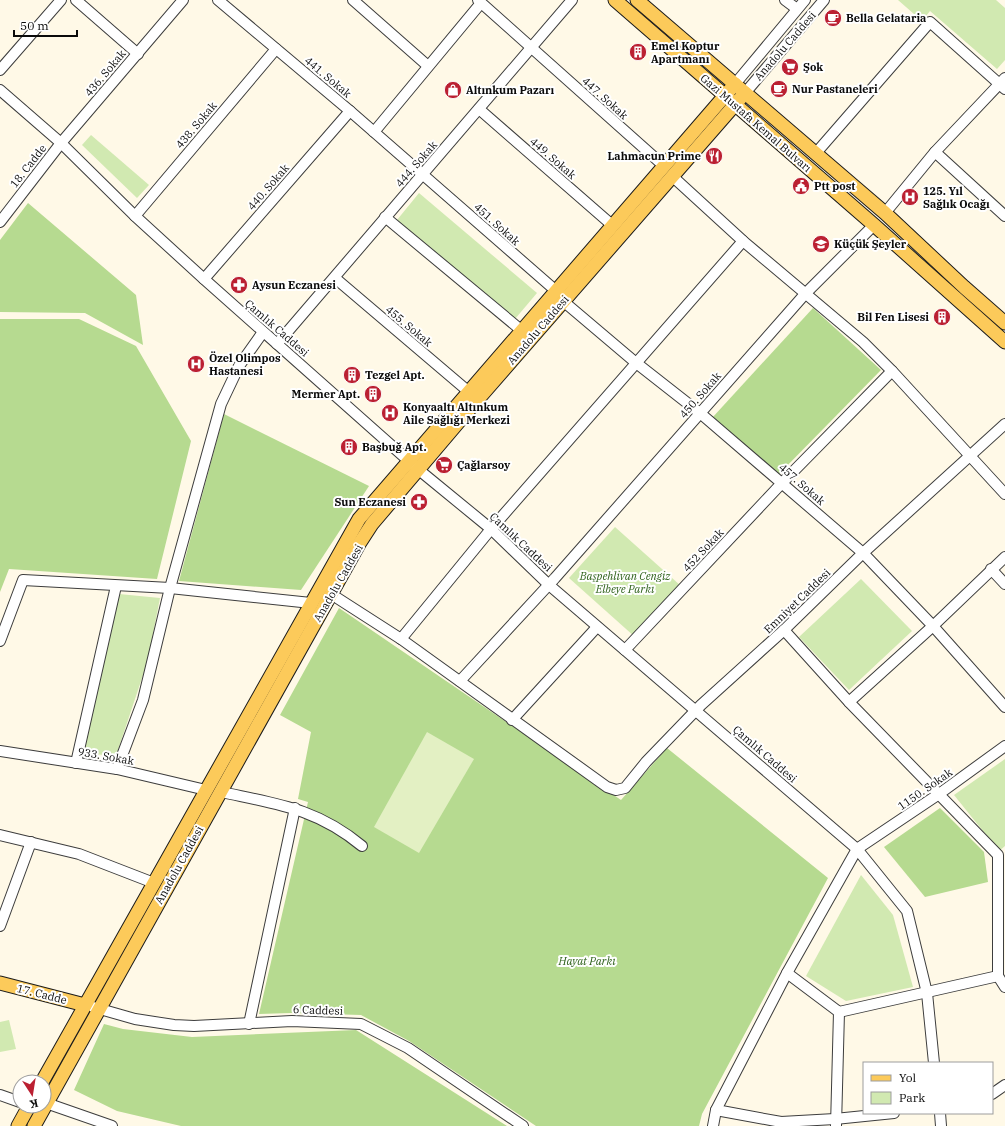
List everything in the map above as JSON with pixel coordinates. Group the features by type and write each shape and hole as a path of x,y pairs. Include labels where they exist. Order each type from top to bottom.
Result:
{"main road":[{"name":"Gazi Mustafa Kemal Bulvarı","path":"615,0 874,225 1005,342"},
{"name":"Gazi Mustafa Kemal Bulvarı","path":"637,0 885,213 964,288 1005,323"},
{"name":"Anadolu Caddesi","path":"52,1092 331,594 372,524 469,392 521,330 559,296 612,225 735,84"},
{"name":"Anadolu Caddesi","path":"46,1074 359,519 414,465 559,296 672,176 745,93"},
{"name":"17. Cadde","path":"0,983 84,1005"},
{"path":"18,1126 25,1114"},
{"name":"Anadolu Caddesi","path":"34,1126 40,1114"}],"street":[{"path":"0,70 61,0"},
{"path":"76,0 138,54"},
{"name":"436. Sokak","path":"61,143 183,0"},
{"name":"441. Sokak","path":"218,0 423,174"},
{"path":"354,0 428,66"},
{"name":"444. Sokak","path":"277,344 572,0"},
{"path":"785,0 796,9"},
{"name":"Anadolu Caddesi","path":"735,84 805,0"},
{"name":"Anadolu Caddesi","path":"745,93 824,0"},
{"path":"374,132 480,1"},
{"name":"447. Sokak","path":"480,1 664,166"},
{"path":"816,153 930,22 1003,84 935,152 885,213"},
{"name":"438. Sokak","path":"135,216 276,49"},
{"name":"Çamlık Caddesi","path":"0,90 61,143 135,216 263,332 414,465 490,529 549,585 597,627 857,849 907,911 927,993 934,1062"},
{"name":"449. Sokak","path":"479,109 612,225"},
{"name":"440. Sokak","path":"204,279 350,111"},
{"name":"18. Cadde","path":"0,222 61,143"},
{"path":"935,152 1005,216"},
{"name":"451. Sokak","path":"423,174 559,296"},
{"path":"672,176 805,294 863,342 892,371 1005,494"},
{"path":"385,217 521,330"},
{"name":"450. Sokak","path":"460,682 549,585 805,294 874,225"},
{"path":"401,639 490,529 743,240"},
{"name":"455. Sokak","path":"335,278 469,392"},
{"name":"457. Sokak","path":"559,296 635,362 700,413 863,553 933,626 1005,707"},
{"path":"117,769 143,700 170,588 221,404 239,366 263,332"},
{"name":"452 Sokak","path":"625,650 782,483 892,371"},
{"name":"Emniyet Caddesi","path":"512,720 607,787 616,790 625,788 646,762 696,710 784,630 863,553 1005,424"},
{"path":"849,702 933,626 1005,557"},
{"path":"992,569 1005,584"},
{"path":"0,641 23,580 170,588 311,603"},
{"path":"76,763 116,586"},
{"path":"331,594 401,639 512,720 597,627"},
{"path":"784,630 849,702 939,794 1001,853 998,976 1005,987"},
{"name":"1150. Sokak","path":"857,849 939,794 1005,746"},
{"name":"933. Sokak","path":"0,751 117,769 206,790"},
{"path":"221,792 295,808 321,818 345,832 362,846"},
{"path":"249,1024 295,808"},
{"path":"0,835 79,854 154,883"},
{"path":"0,926 31,842"},
{"path":"713,1126 716,1110 787,973 857,849"},
{"path":"787,973 839,1012 998,976"},
{"name":"6 Caddesi","path":"84,1005 135,1020 174,1025 249,1024 292,1020 361,1024 408,1048 523,1126"},
{"path":"836,1123 839,1012"},
{"path":"993,1093 1005,1086"},
{"path":"0,1095 12,1099"},
{"path":"52,1105 112,1126"},
{"path":"716,1110 781,1122 836,1123 888,1114"},
{"path":"940,1114 941,1126"}],"green space":[{"path":"898,0 996,0 1005,8 1005,60 997,69 930,11 922,21"},
{"path":"91,135 149,185 137,198 82,145"},
{"path":"419,193 537,293 515,319 397,220"},
{"path":"28,203 136,295 143,345 85,313 0,312 0,240"},
{"path":"813,308 881,370 778,475 712,418"},
{"path":"0,319 79,319 136,346 191,441 157,579 9,569 0,592"},
{"path":"224,414 369,486 301,590 179,581"},
{"name":"Başpehlivan Cengiz Elbeye Parkı","path":"615,527 681,586 635,637 569,578"},
{"path":"861,579 912,631 849,690 799,637"},
{"path":"119,594 160,598 148,660 116,756 83,753"},
{"name":"Hayat Parkı","path":"339,608 621,800 667,748 828,878 702,1114 699,1126 536,1126 409,1041 361,1015 291,1013 259,1014 308,802 298,799 311,732 280,715"},
{"path":"427,732 474,759 419,853 374,827"},
{"path":"1005,759 1005,846 999,851 954,795"},
{"path":"940,808 984,852 988,882 925,897 884,847"},
{"path":"861,875 893,915 913,987 846,1001 806,976"},
{"path":"9,1020 16,1049 0,1052 0,1022"},
{"path":"104,1024 123,1029 192,1037 356,1030 507,1126 181,1126 117,1111 74,1090"}],"place":[{"name":"Bella Gelataria","path":"833,18"},
{"name":"Emel Koptur Apartmanı","path":"638,52"},
{"name":"Şok","path":"790,67"},
{"name":"Nur Pastaneleri","path":"779,89"},
{"name":"Altınkum Pazarı","path":"453,90"},
{"name":"Lahmacun Prime","path":"714,156"},
{"name":"Ptt post","path":"801,186"},
{"name":"125. Yıl Sağlık Ocağı","path":"910,197"},
{"name":"Küçük Şeyler","path":"821,244"},
{"name":"Aysun Eczanesi","path":"239,285"},
{"name":"Bil Fen Lisesi","path":"942,317"},
{"name":"Özel Olimpos Hastanesi","path":"196,364"},
{"name":"Tezgel Apt.","path":"352,375"},
{"name":"Mermer Apt.","path":"373,394"},
{"name":"Konyaaltı Altınkum Aile Sağlığı Merkezi","path":"390,413"},
{"name":"Başbuğ Apt.","path":"349,447"},
{"name":"Çağlarsoy","path":"444,465"},
{"name":"Sun Eczanesi","path":"419,502"}]}
